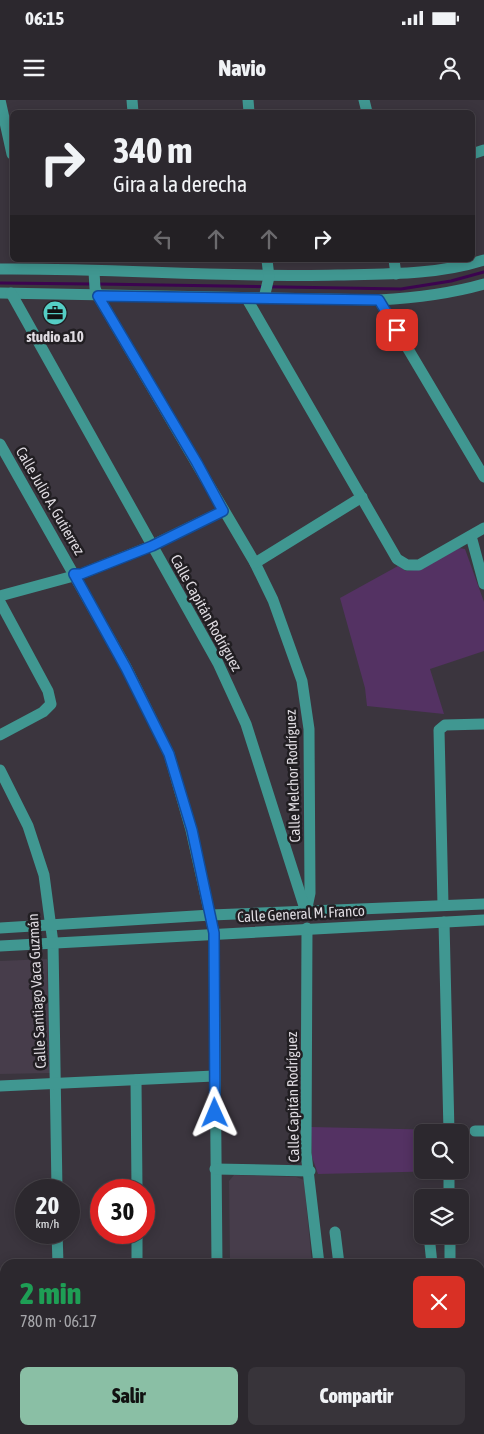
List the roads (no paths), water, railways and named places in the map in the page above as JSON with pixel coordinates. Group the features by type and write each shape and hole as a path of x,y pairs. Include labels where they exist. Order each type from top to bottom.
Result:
{"street":[{"path":"0,100 10,145"},
{"path":"0,269 38,264 95,283 247,298 267,287 396,274 471,264 484,260"},
{"path":"144,262 146,273"},
{"path":"267,262 267,287"},
{"path":"394,262 396,274"},
{"path":"6,293 95,283 146,273 379,300 433,295 484,284"},
{"name":"Calle Melchor Rodríguez","path":"95,283 223,511 255,563 273,600 302,682 309,729 310,769 310,893 306,912"},
{"name":"Calle Capitán Rodríguez","path":"6,293 218,663 246,724 306,912"},
{"path":"247,298 397,559 407,566 419,565 484,528"},
{"path":"379,300 484,476"},
{"name":"Calle Julio A. Gutierrez","path":"0,444 126,668 169,754 192,830 214,933 217,1259"},
{"path":"255,563 362,497"},
{"path":"0,596 74,574 81,574 152,546 223,511"},
{"path":"472,536 484,584"},
{"path":"0,602 48,691 51,704 43,712 0,736"},
{"path":"444,905 439,730 446,725 484,724"},
{"name":"Calle Santiago Vaca Guzmán","path":"0,770 28,826 44,875 53,943 57,1179"},
{"name":"Calle General M. Franco","path":"0,928 211,915 484,904"},
{"name":"Calle General M. Franco","path":"0,946 307,928 484,920"},
{"path":"444,922 448,1124"},
{"name":"Calle Capitán Rodríguez","path":"307,928 306,1153 310,1171 319,1259"},
{"path":"0,1086 214,1076"},
{"path":"136,1080 137,1179"},
{"path":"215,1169 310,1171"},
{"path":"335,1232 338,1259"},
{"path":"57,1244 58,1259"},
{"path":"137,1244 137,1259"},
{"path":"430,1244 431,1259"},
{"path":"450,1244 450,1259"}],"waterway":[{"path":"98,284 401,289 451,281 484,272"},
{"path":"0,283 92,284"}],"place":[{"name":"studio a10","path":"55,313"}]}
